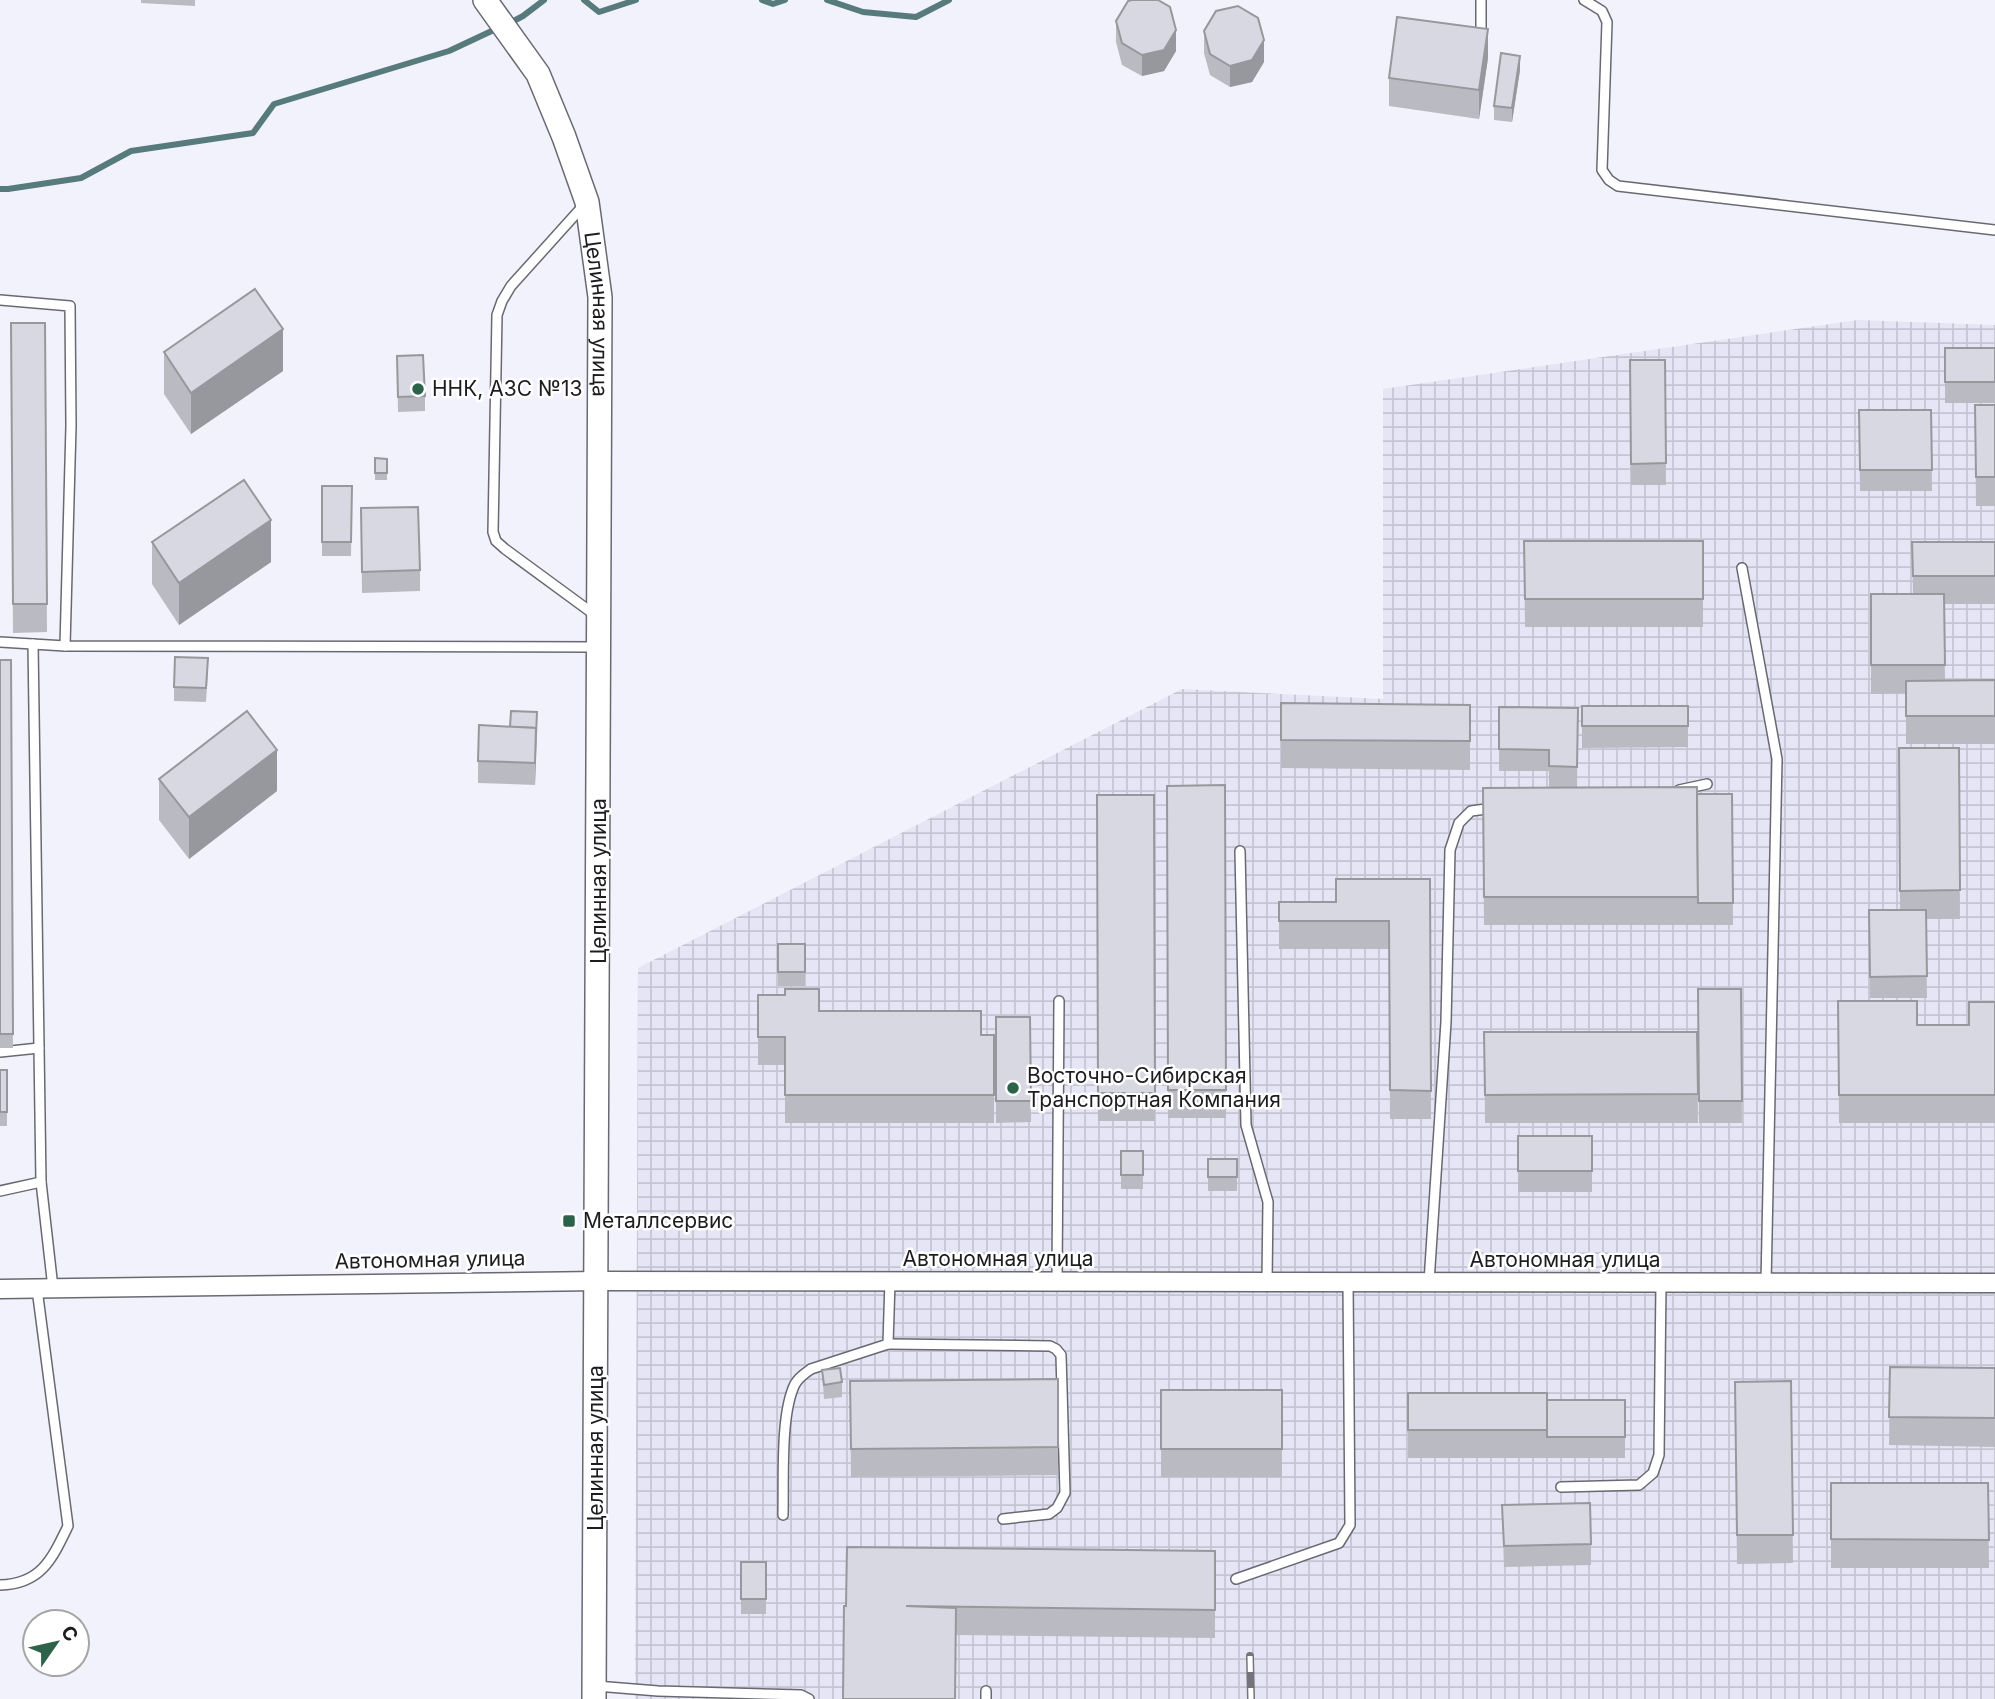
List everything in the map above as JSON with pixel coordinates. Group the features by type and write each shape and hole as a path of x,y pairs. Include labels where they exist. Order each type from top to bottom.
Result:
{"street":[{"name":"Целинная улица","path":"485,0 538,74 564,137 587,202 600,297 594,1693"},
{"name":"Автономная улица","path":"0,1289 597,1281 1995,1283"}],"lane":[{"path":"1481,0 1481,34"},
{"path":"1584,0 1602,11 1607,22 1602,170 1609,180 1618,186 1995,230"},
{"path":"587,202 511,286 497,315 493,532 496,541 505,549 600,618"},
{"path":"0,300 71,306 71,426 65,646"},
{"path":"1742,568 1777,759 1766,1283"},
{"path":"0,642 65,646 600,647"},
{"path":"0,1585 37,1576 55,1552 68,1526 45,1288 33,644"},
{"path":"1668,793 1707,784"},
{"path":"1429,1282 1446,1022 1450,850 1459,823 1471,811 1504,807"},
{"path":"1240,851 1246,1125 1268,1202 1266,1282"},
{"path":"1057,1282 1059,1001"},
{"path":"0,1052 39,1048"},
{"path":"0,1191 41,1182"},
{"path":"888,1344 890,1281"},
{"path":"1236,1579 1339,1543 1350,1525 1348,1282"},
{"path":"1561,1487 1639,1485 1653,1473 1659,1455 1661,1283"},
{"path":"783,1515 785,1424 794,1387 800,1376 811,1369 888,1344 1051,1346 1061,1355 1065,1493 1058,1508 1049,1514 1003,1518"},
{"path":"594,1693 658,1691 802,1695 809,1699"}],"shaded area":[{"path":"1858,320 1995,325 1995,1699 635,1699 638,968 1182,689 1383,699 1383,389"}],"building":[{"path":"1158,0 1170,7 1176,30 1164,50 1142,55 1122,43 1116,21 1128,1"},
{"path":"1238,6 1258,18 1264,40 1252,60 1230,66 1210,54 1204,31 1216,11"},
{"path":"1397,17 1488,29 1479,90 1389,78"},
{"path":"1501,53 1520,56 1512,108 1494,106"},
{"path":"255,289 283,329 191,393 164,352"},
{"path":"11,323 45,323 47,604 13,604"},
{"path":"1945,348 1995,348 1995,382 1945,382"},
{"path":"423,355 425,396 398,397 397,356"},
{"path":"1630,360 1665,360 1666,463 1631,464"},
{"path":"1975,405 1995,405 1995,477 1976,477"},
{"path":"1859,410 1931,410 1932,470 1860,470"},
{"path":"375,458 387,459 387,473 375,473"},
{"path":"244,480 271,520 179,583 152,542"},
{"path":"322,486 352,486 351,542 322,542"},
{"path":"418,507 420,570 362,572 361,508"},
{"path":"1524,541 1703,541 1703,599 1525,599"},
{"path":"1912,542 1995,542 1995,576 1913,576"},
{"path":"1871,594 1944,594 1945,665 1871,665"},
{"path":"175,657 208,658 206,688 174,687"},
{"path":"0,660 11,660 13,1034 0,1034"},
{"path":"1995,680 1995,716 1906,716 1906,681"},
{"path":"1281,703 1470,705 1470,741 1281,740"},
{"path":"1582,706 1688,706 1688,726 1582,726"},
{"path":"1499,707 1578,708 1577,767 1549,766 1549,750 1499,749"},
{"path":"247,711 277,750 189,817 159,779"},
{"path":"511,711 537,712 536,735 536,728 510,727"},
{"path":"479,725 536,728 535,763 478,761"},
{"path":"1899,748 1959,748 1960,890 1900,891"},
{"path":"1225,785 1226,1090 1168,1090 1167,786"},
{"path":"1697,787 1698,897 1484,897 1483,788"},
{"path":"1697,794 1732,794 1733,903 1698,903"},
{"path":"1097,795 1154,795 1155,1093 1098,1093"},
{"path":"1336,879 1430,879 1431,1091 1390,1090 1389,921 1279,921 1279,902 1336,902"},
{"path":"1869,910 1926,910 1927,976 1870,977"},
{"path":"778,944 805,944 805,972 778,972"},
{"path":"785,989 819,989 819,1011 981,1011 981,1035 994,1035 994,1095 785,1095 785,1037 758,1037 758,995 785,995"},
{"path":"1698,989 1741,989 1742,1101 1699,1101"},
{"path":"1838,1001 1917,1001 1917,1025 1969,1025 1969,1002 1995,1002 1995,1095 1839,1095"},
{"path":"996,1017 1030,1017 1031,1101 996,1101"},
{"path":"1484,1032 1697,1032 1698,1094 1485,1095"},
{"path":"0,1070 7,1070 7,1112 0,1112"},
{"path":"1518,1136 1592,1136 1592,1171 1518,1171"},
{"path":"1121,1151 1143,1151 1143,1175 1121,1175"},
{"path":"1208,1159 1237,1159 1237,1177 1208,1177"},
{"path":"1890,1367 1995,1368 1995,1418 1889,1417"},
{"path":"840,1368 842,1382 824,1385 822,1370"},
{"path":"1058,1379 1058,1447 851,1449 850,1381"},
{"path":"1791,1381 1793,1535 1737,1535 1735,1382"},
{"path":"1161,1390 1282,1390 1282,1449 1161,1449"},
{"path":"1408,1393 1547,1393 1547,1430 1408,1430"},
{"path":"1547,1400 1625,1400 1625,1437 1547,1437"},
{"path":"1831,1483 1988,1483 1989,1540 1831,1539"},
{"path":"1590,1503 1591,1544 1504,1546 1502,1505"},
{"path":"847,1547 1215,1551 1215,1610 906,1606 956,1608 955,1699 843,1699"},
{"path":"741,1562 766,1562 766,1599 741,1599"}],"waterway":[{"path":"508,24 544,0"},
{"path":"584,0 599,12 636,0"},
{"path":"762,0 773,4 785,0"},
{"path":"827,0 863,12 916,17 949,0"},
{"path":"0,189 81,178 131,151 253,133 274,104 449,51 498,28"}],"railway":[{"path":"1250,1656 1251,1699"}],"place":[{"name":"ННК, АЗС №13","path":"418,389"},
{"name":"Восточно-Сибирская Транспортная Компания","path":"1013,1088"},
{"name":"Металлсервис","path":"569,1221"}]}
